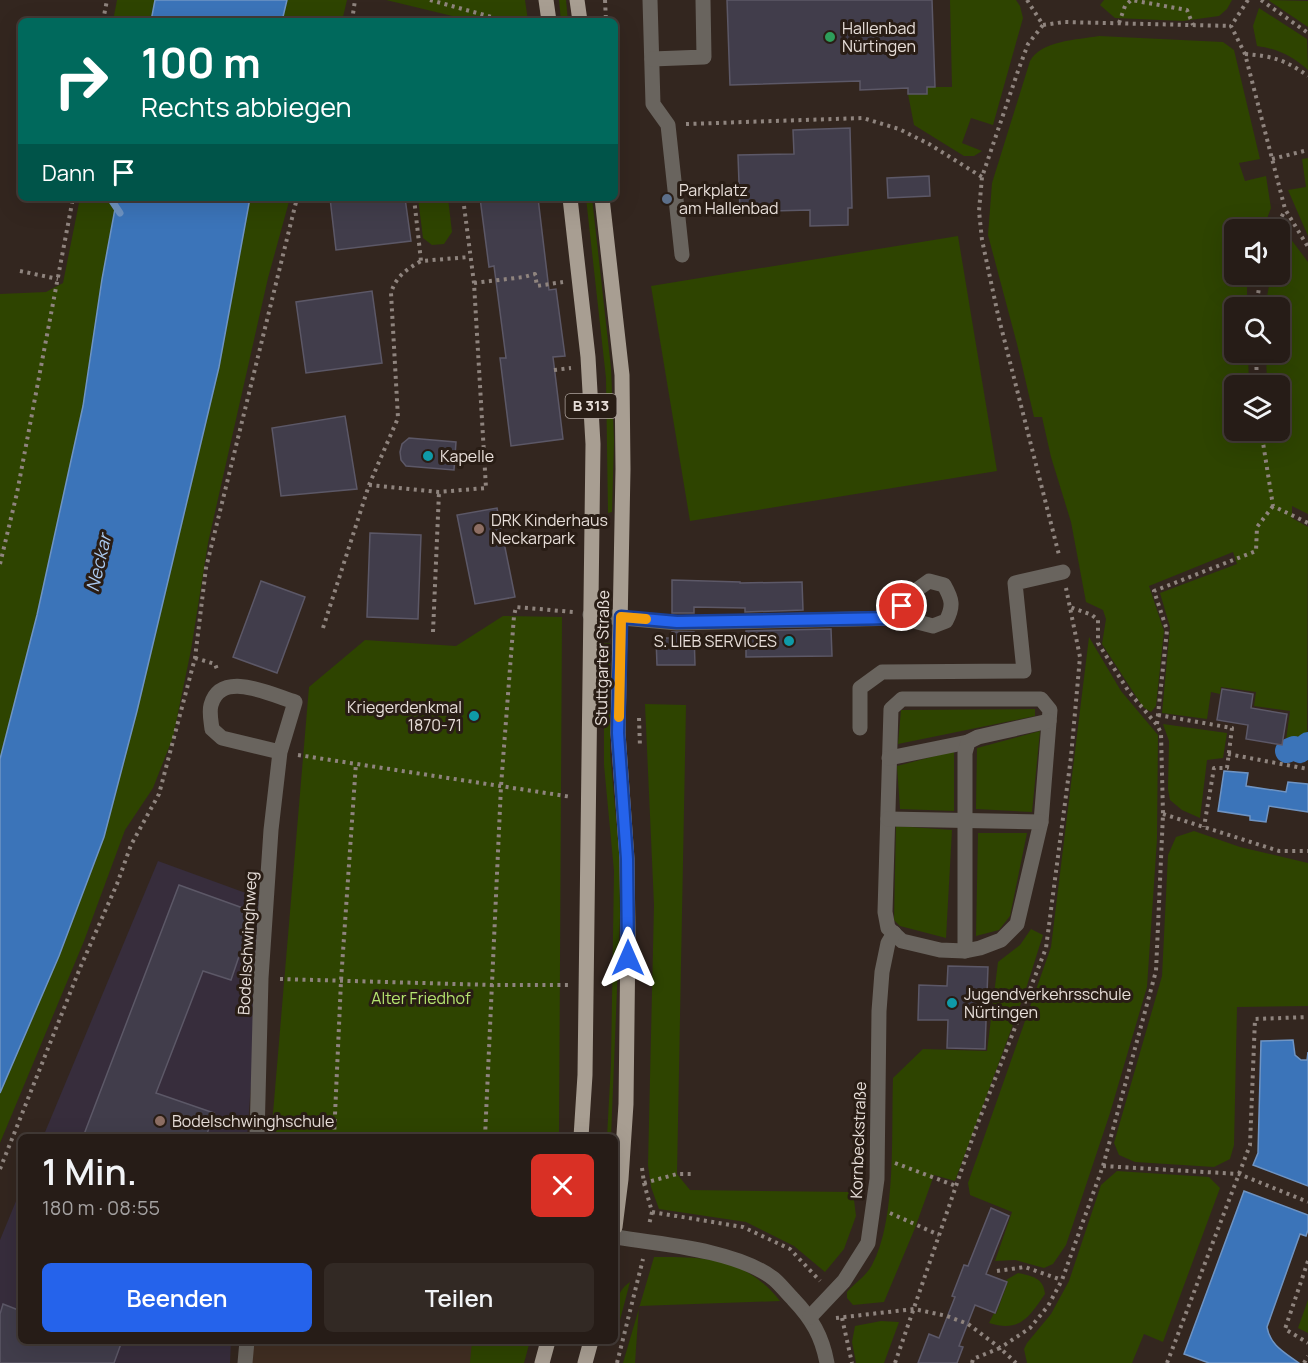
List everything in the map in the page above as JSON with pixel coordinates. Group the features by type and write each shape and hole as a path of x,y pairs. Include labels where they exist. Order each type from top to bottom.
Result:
{"main road":[{"path":"546,0 549,18"},
{"path":"577,0 580,18"},
{"name":"Stuttgarter Straße","path":"570,201 588,357 593,444 583,613 585,1075 581,1134"},
{"name":"Stuttgarter Straße","path":"602,201 622,375 618,733 627,859 628,936 626,1104 618,1203"},
{"path":"542,1363 547,1344"},
{"path":"585,1363 590,1344"}],"street":[{"path":"650,0 653,104 668,125 682,255"},
{"path":"652,59 704,57 703,0"},
{"path":"860,728 860,688 882,672 1024,671 1015,583 1063,572"},
{"path":"583,613 677,622 893,618"},
{"name":"Bodelschwinghweg","path":"225,687 241,685 295,702 280,752 271,830 261,978 257,1134"},
{"path":"225,687 216,694 210,706 212,729 222,738 280,752"},
{"path":"902,699 1041,699 1050,710 1041,822 1017,924 1001,940 965,951 940,951 891,938 885,912 889,758 891,709 902,699"},
{"path":"889,758 968,742 1049,721"},
{"path":"965,951 964,820 965,753 968,742"},
{"path":"888,819 1041,822"},
{"name":"Kornbeckstraße","path":"810,1317 844,1281 868,1244 874,1206 877,1156 879,1011 882,972 891,938"},
{"path":"618,1237 714,1254 746,1264 773,1279 810,1317 824,1347 827,1363"},
{"path":"245,1363 247,1344"}],"path":[{"path":"104,18 107,0"},
{"path":"352,18 355,0"},
{"path":"430,0 495,18"},
{"path":"605,0 606,18"},
{"path":"1027,0 1043,25"},
{"path":"1119,23 1125,6 1131,0 1187,10 1193,25"},
{"path":"1231,26 1248,0"},
{"path":"1261,0 1308,33"},
{"path":"1046,505 982,240 979,211 982,177 1028,44 1043,25 1064,22 1231,26"},
{"path":"1231,26 1245,54 1285,209 1308,247"},
{"path":"1245,54 1271,56 1291,64 1308,76"},
{"path":"668,125 863,118 899,129 929,144 982,177"},
{"path":"1272,159 1308,150"},
{"path":"0,564 18,493 72,201"},
{"path":"0,1169 131,845 159,794 195,658 206,568 296,201"},
{"path":"414,201 421,261"},
{"path":"369,485 439,492 486,488 474,283 463,201"},
{"path":"1280,219 1285,209"},
{"path":"322,628 369,485 398,418 391,293 394,283 403,272 421,261 470,257"},
{"path":"20,271 58,279"},
{"path":"474,283 535,274 537,286 565,282"},
{"path":"554,370 574,368"},
{"path":"1157,725 1167,630 1154,591 1257,551 1257,527 1274,506 1263,441"},
{"path":"433,632 439,492"},
{"path":"1274,506 1308,523"},
{"path":"972,1363 973,1359 1000,1348 1030,1328 1048,1306 1062,1280 1103,1166 1156,971 1163,814 1161,733 1129,692 1098,643 1098,620 1070,606"},
{"path":"485,1134 501,786 514,616 516,608 583,613"},
{"path":"195,658 215,664 225,687"},
{"path":"1158,715 1232,728 1227,768 1214,768 1204,827"},
{"path":"280,752 573,797"},
{"path":"1228,754 1308,769"},
{"path":"334,1134 341,981 356,764"},
{"path":"1163,814 1279,851 1308,851"},
{"path":"261,978 573,986"},
{"path":"1167,1363 1250,1145 1255,1019 1308,1017"},
{"path":"877,1156 956,1186"},
{"path":"1103,1166 1239,1174 1308,1202"},
{"path":"644,1183 677,1174 695,1174"},
{"path":"874,1206 939,1235"},
{"path":"617,1363 652,1212"},
{"path":"1308,1261 1285,1329 1308,1343"},
{"path":"997,1271 1025,1267 1062,1280"},
{"path":"810,1317 842,1318 914,1308 968,1324 1016,1363"},
{"path":"895,1363 914,1308"},
{"path":"842,1318 852,1363"}],"shaded area":[{"path":"158,861 265,900 247,1134 44,1134"},
{"path":"18,1196 18,1344 231,1344 230,1363 0,1363 0,1240"},
{"path":"251,1344 526,1344 520,1363 250,1363"}],"green space":[{"path":"117,0 155,0 152,18 114,18"},
{"path":"287,0 347,0 343,18 283,18"},
{"path":"386,0 525,0 528,18 461,18"},
{"path":"559,0 566,0 568,18 561,18"},
{"path":"950,0 1016,0 1023,18 993,125 971,118 962,143 982,151 974,156 964,156 914,125 908,94 927,94 927,87 952,87"},
{"path":"1104,0 1232,0 1219,16 1183,21 1115,18 1100,5"},
{"path":"1269,0 1308,1 1308,27 1271,2"},
{"path":"1259,8 1307,39 1308,70 1284,54 1257,46 1253,26"},
{"path":"1099,36 1223,42 1234,50 1260,159 1239,163 1245,181 1266,176 1271,208 1267,219 1224,219 1224,285 1247,285 1247,297 1224,297 1224,363 1248,363 1249,375 1224,375 1224,441 1290,441 1290,375 1267,375 1266,363 1290,363 1290,297 1267,297 1269,285 1290,285 1290,238 1308,262 1308,514 1292,506 1292,518 1308,527 1307,738 1286,740 1290,711 1254,706 1256,692 1221,687 1220,694 1211,692 1207,719 1162,713 1170,627 1160,593 1237,564 1233,552 1149,586 1164,631 1156,706 1151,712 1143,707 1102,644 1106,619 1103,610 1086,602 1071,522 1051,457 1042,417 1034,417 988,235 992,183 1030,61 1043,49 1071,40"},
{"path":"1308,158 1308,236 1288,190 1306,187 1302,159"},
{"path":"79,201 116,201 83,406 37,615 0,759 0,294 46,292 63,283"},
{"path":"249,201 289,201 268,278 208,543 191,650 173,737 153,788 125,830 84,941 0,1143 0,1093 59,956 104,837 137,711 219,367"},
{"path":"418,201 448,201 452,232 444,244 432,245 423,238"},
{"path":"586,201 592,201 611,368 614,441 612,512 608,513 606,378"},
{"path":"958,236 997,471 690,521 651,286"},
{"name":"Alter Friedhof","path":"503,616 562,617 559,1134 271,1134 309,687 365,640 456,646"},
{"path":"1089,637 1121,691 1158,735 1157,839 1147,987 1110,1113 1066,1245 1053,1264 1044,1268 1015,1260 995,1261 1012,1212 970,1195 968,1183 1051,947"},
{"path":"604,643 610,643 610,753 619,852 620,915 611,1134 607,1134 611,1064 614,871 604,765"},
{"path":"645,704 686,705 677,1174 690,1190 853,1192 856,1216 844,1249 825,1272 794,1246 746,1222 659,1209 651,1187 648,1165 654,905"},
{"path":"1035,709 1035,716 898,744 901,710"},
{"path":"1163,724 1227,733 1223,758 1207,760 1200,818 1182,810 1170,800 1168,789 1169,741"},
{"path":"1040,731 1032,812 976,809 977,748"},
{"path":"954,751 954,811 900,809 897,766"},
{"path":"896,826 952,830 946,938 900,926 894,920"},
{"path":"1194,831 1240,847 1308,863 1308,1006 1237,1007 1234,1145 1230,1159 1214,1167 1135,1162 1119,1155 1114,1143 1162,976 1168,855 1176,837"},
{"path":"978,833 1027,833 1010,916 999,930 976,936"},
{"path":"1031,929 1043,935 1024,995 955,1181 934,1175 884,1302 853,1305 847,1298 847,1292 870,1269 886,1224 891,1174 893,1078 923,1049 987,1051 998,962 1020,945"},
{"path":"1117,1171 1209,1177 1220,1188 1163,1342 1144,1334 1132,1363 1027,1363 1024,1349 1051,1314 1069,1281 1101,1185"},
{"path":"654,1257 707,1259 723,1262 753,1276 767,1286 780,1301 640,1306"},
{"path":"1018,1273 1040,1281 1045,1294 1023,1321 1009,1326 989,1323 994,1313 996,1314 1008,1282 1006,1280"},
{"path":"630,1282 618,1328 618,1298"},
{"path":"1308,1300 1308,1333 1298,1328"},
{"path":"639,1309 635,1363 623,1363"},
{"path":"881,1321 899,1322 884,1363 856,1363 852,1342 855,1326"},
{"path":"472,1344 529,1344 524,1363 470,1363"}],"water":[{"path":"155,0 287,0 283,18 152,18"},
{"name":"Neckar","path":"116,201 249,201 219,367 137,711 104,837 59,956 0,1093 0,759 37,615 83,406"},
{"path":"1224,771 1248,773 1246,786 1286,792 1288,782 1308,784 1308,812 1269,806 1266,822 1250,820 1250,816 1218,811"},
{"path":"1293,1040 1295,1055 1301,1060 1307,1060 1308,1052 1308,1186 1253,1165 1258,1153 1261,1041"},
{"path":"1244,1191 1308,1215 1306,1236 1300,1234 1267,1327 1274,1343 1299,1363 1209,1363 1184,1354"}],"building":[{"name":"Hallenbad Nürtingen","path":"727,0 932,0 935,87 927,87 927,94 908,94 908,88 860,90 860,81 730,85"},
{"path":"850,128 852,208 848,208 848,225 810,226 810,210 740,212 738,155 794,154 793,130"},
{"path":"929,176 930,196 888,198 887,178"},
{"path":"330,201 405,201 411,241 336,250"},
{"path":"480,201 538,201 549,290 556,289 565,356 553,357 563,439 511,446 500,358 506,358 494,266 489,267"},
{"path":"372,291 382,363 306,373 296,302"},
{"path":"345,416 357,489 281,496 272,428"},
{"name":"Kapelle","path":"409,438 456,442 454,470 406,466 401,460 400,452 402,444"},
{"path":"497,508 515,597 475,604 457,515"},
{"path":"370,533 421,535 418,619 367,617"},
{"path":"672,580 740,583 802,582 803,610 745,612 745,608 694,607 694,613 672,613"},
{"path":"261,581 305,597 277,673 233,657"},
{"name":"S. LIEB SERVICES","path":"831,629 832,656 746,657 746,631"},
{"path":"672,632 694,632 695,665 657,665 656,638 672,638"},
{"path":"1222,689 1253,694 1251,708 1287,714 1282,745 1246,739 1248,725 1217,720"},
{"path":"179,885 254,912 231,980 203,971 156,1093 214,1113 207,1134 84,1134"},
{"name":"Jugendverkehrsschule Nürtingen","path":"948,966 988,967 985,1049 947,1048 948,1020 918,1020 919,985 947,986"},
{"path":"991,1208 1009,1216 986,1274 1007,1282 995,1313 975,1305 959,1346 963,1347 957,1363 918,1363 929,1334 939,1338 955,1297 952,1296 964,1265 968,1266"},
{"path":"3,1304 18,1310 18,1344 121,1344 114,1363 0,1363 0,1314"}],"waterway":[{"path":"112,201 120,213"},
{"path":"1287,751 1294,748 1300,751 1308,744"}],"slow traffic":[{"path":"619,717 621,617 646,619"}],"place":[{"name":"Hallenbad Nürtingen","path":"830,37"},
{"name":"Parkplatz am Hallenbad","path":"667,199"},
{"name":"Kapelle","path":"428,456"},
{"name":"DRK Kinderhaus Neckarpark","path":"479,529"},
{"name":"S. LIEB SERVICES","path":"789,641"},
{"name":"Kriegerdenkmal 1870-71","path":"474,716"},
{"name":"Jugendverkehrsschule Nürtingen","path":"952,1003"},
{"name":"Bodelschwinghschule","path":"160,1121"}],"route":[{"path":"628,958 627,859 618,733 621,617 677,622 893,618 902,606"}]}
